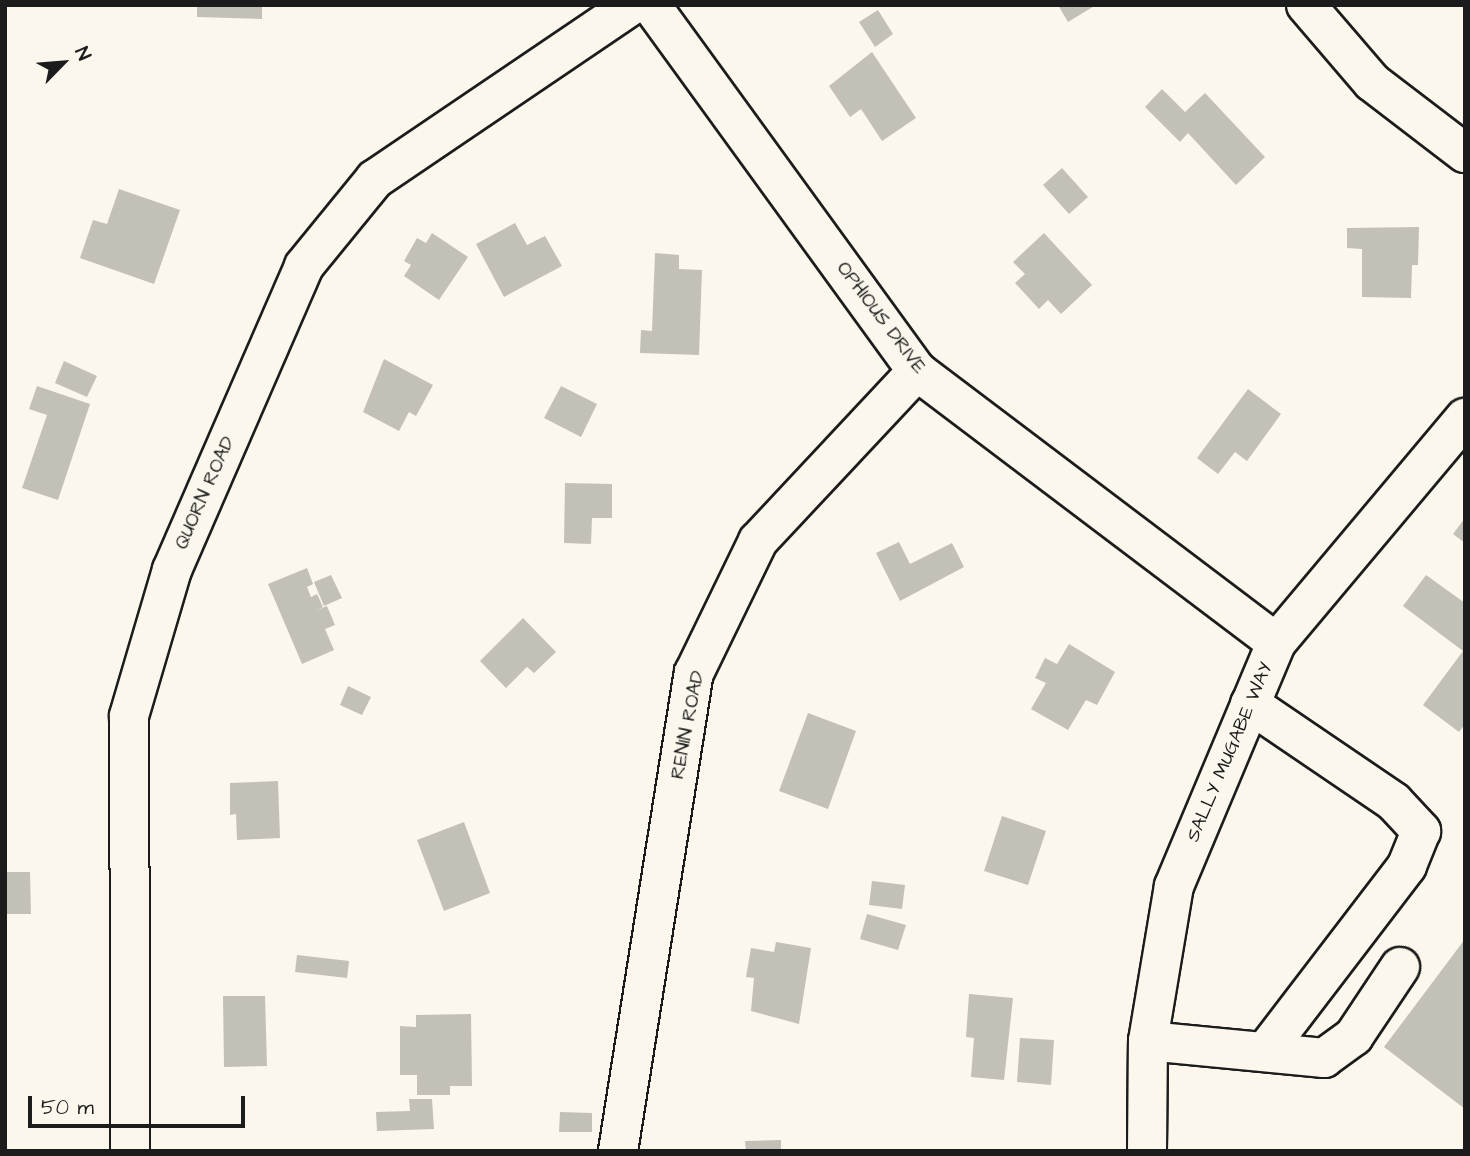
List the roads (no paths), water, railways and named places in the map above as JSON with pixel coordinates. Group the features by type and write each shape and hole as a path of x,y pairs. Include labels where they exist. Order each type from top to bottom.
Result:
{"street":[{"name":"QUORN ROAD","path":"130,1151 129,716 172,570 299,279 375,179 632,5"},
{"name":"OPHIOUS DRIVE","path":"651,5 917,371 1276,643"},
{"path":"1306,5 1372,82 1465,153"},
{"name":"RENIN ROAD","path":"618,1151 694,673 758,541 917,371"},
{"name":"SALLY MUGABE WAY","path":"1147,1151 1148,1041 1174,886 1276,643 1465,418"},
{"path":"1250,704 1394,802 1421,831 1407,866 1265,1052"},
{"path":"1148,1041 1325,1058 1354,1036 1400,967"}]}
